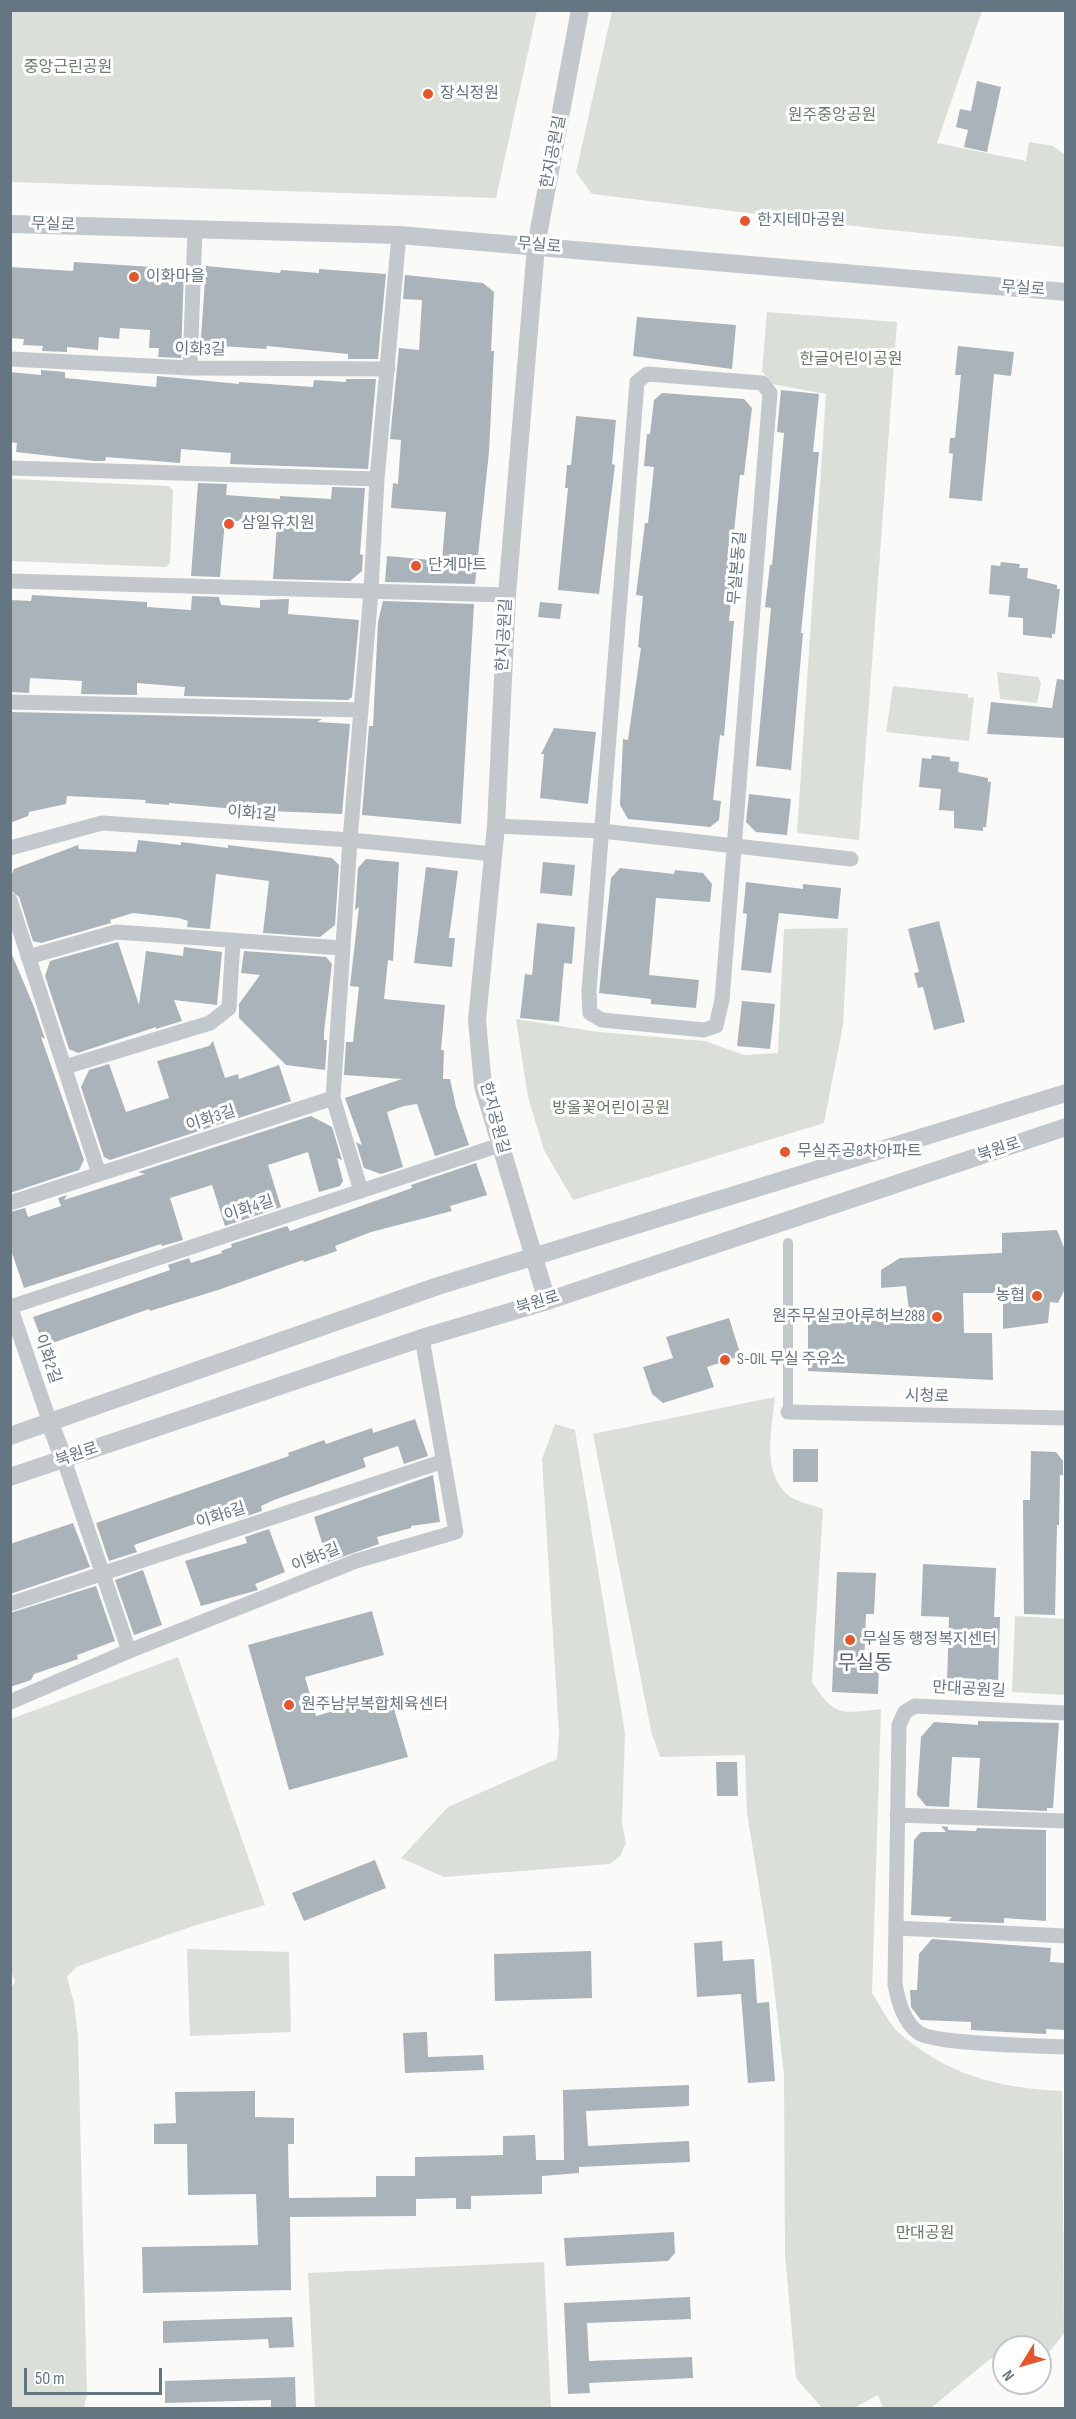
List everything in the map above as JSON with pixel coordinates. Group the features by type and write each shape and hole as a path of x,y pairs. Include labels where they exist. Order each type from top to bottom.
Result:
{"street":[{"name":"한지공원길","path":"547,1301 536,1256 483,1086 477,1020 494,854 507,595 536,246 580,10"},
{"name":"무실로","path":"10,224 399,235 1065,292"},
{"path":"190,368 195,230"},
{"path":"361,1191 333,1098 350,840 371,591 377,479 399,235"},
{"name":"이화3길","path":"10,359 190,368 388,369"},
{"name":"무실본동길","path":"647,374 762,383 770,393 722,1000 716,1026 704,1030 602,1020 590,1013 589,991 602,831 637,382 647,374"},
{"path":"10,468 377,479"},
{"path":"10,581 507,595"},
{"path":"10,702 361,711"},
{"name":"이화1길","path":"10,848 102,823 350,840 494,854"},
{"path":"496,826 602,831 850,859"},
{"path":"10,900 99,1174"},
{"path":"28,957 116,932 342,948"},
{"path":"64,1067 210,1023 229,1008 232,940"},
{"name":"북원로","path":"10,1436 438,1286 1065,1093"},
{"name":"이화3길","path":"10,1203 333,1098"},
{"name":"북원로","path":"10,1477 422,1338 547,1301 1065,1127"},
{"name":"이화4길","path":"11,1307 500,1145"},
{"path":"788,1243 788,1412"},
{"name":"이화2길","path":"11,1307 50,1423"},
{"name":"이화5길","path":"10,1702 129,1651 356,1561 456,1532 422,1338"},
{"name":"시청로","path":"788,1412 1065,1418"},
{"path":"50,1423 129,1651"},
{"name":"이화6길","path":"10,1604 444,1461"},
{"name":"만대공원길","path":"1065,1713 915,1706 905,1712 899,1725 895,1984 899,2006 919,2033 1018,2046 1065,2047"},
{"path":"897,1815 1065,1821"},
{"path":"896,1928 1065,1936"}],"green space":[{"name":"중앙근린공원","path":"10,11 537,11 496,198 11,182"},
{"name":"원주중앙공원","path":"612,11 982,11 937,143 1026,161 1029,142 1053,146 1065,155 1065,247 879,229 592,194 576,172"},
{"name":"한글어린이공원","path":"767,312 897,322 859,840 797,833 826,394 772,384 762,371"},
{"path":"11,479 169,486 173,490 170,563 166,567 11,561"},
{"path":"997,672 1038,677 1041,683 1037,703 1000,699"},
{"path":"893,686 968,694 968,698 974,697 969,741 886,732"},
{"name":"방울꽃어린이공원","path":"848,928 843,1025 824,1123 573,1200 544,1150 528,1097 516,1019 598,1032 705,1041 744,1055 778,1053 784,929"},
{"name":"만대공원","path":"775,1397 770,1449 774,1474 788,1495 823,1509 812,1682 827,1702 840,1710 857,1712 881,1709 872,1993 898,2032 935,2059 955,2069 995,2082 1016,2087 1062,2091 1064,2334 1052,2349 1052,2335 992,2335 992,2359 931,2408 883,2408 878,2395 854,2408 822,2408 796,2378 785,2254 784,2075 771,1960 747,1813 745,1755 660,1757 651,1731 593,1434"},
{"path":"555,1424 575,1430 625,1733 622,1823 626,1843 620,1856 610,1864 444,1877 401,1858 448,1807 557,1759 559,1733 542,1459"},
{"path":"1015,1616 1065,1619 1065,1695 1012,1692"},
{"path":"178,1657 265,1905 193,1926 76,1967 67,1977 74,2003 78,2037 87,2395 84,2408 11,2408 10,1989 15,1982 10,1967 11,1719"},
{"path":"187,1949 289,1952 291,2032 190,2036"},
{"path":"544,2262 551,2408 315,2408 308,2273"}],"building":[{"path":"977,81 1001,87 987,152 964,147 968,130 956,127 960,109 971,111"},
{"path":"74,262 184,269 181,358 158,357 159,348 149,348 150,330 120,328 119,339 99,337 98,350 67,347 67,352 42,351 43,346 23,345 24,339 10,338 10,267 73,271"},
{"path":"206,266 280,273 281,270 319,273 319,269 386,274 378,359 348,359 348,354 267,346 266,349 221,346 220,353 200,352"},
{"path":"405,275 483,283 494,292 491,351 494,351 489,452 475,584 385,582 387,556 442,561 446,512 391,508 393,483 398,484 401,440 390,439 399,348 419,350 422,300 403,299"},
{"path":"637,317 736,325 732,369 633,356"},
{"path":"958,346 1014,352 1011,376 994,374 982,501 949,498 953,454 949,453 950,438 955,438 961,375 955,375"},
{"path":"41,370 65,372 65,378 156,387 157,376 239,384 239,382 313,387 314,380 346,382 346,379 376,379 368,469 230,464 231,453 181,449 180,463 106,457 105,461 95,461 16,452 17,443 10,442 10,372 41,375"},
{"path":"781,390 819,394 813,452 819,452 801,633 803,633 791,770 756,766 771,608 765,607 770,565 772,565 784,433 777,432"},
{"path":"662,393 744,399 752,408 744,475 740,475 734,532 740,533 729,621 734,621 724,736 720,735 713,800 721,801 719,820 710,827 628,819 620,805 623,739 628,740 641,648 638,647 643,596 636,595 645,523 648,523 654,467 644,466 647,434 650,434 654,400"},
{"path":"576,416 616,420 612,464 615,465 599,594 558,590 568,488 565,488 567,465 571,465"},
{"path":"198,483 227,484 226,495 280,499 280,496 331,499 332,487 365,488 360,554 363,555 362,571 350,581 273,579 277,524 225,520 220,577 191,576"},
{"path":"1001,562 1020,564 1019,568 1028,568 1027,578 1057,585 1057,589 1060,589 1055,634 1052,634 1052,638 1023,635 1023,618 1008,617 1010,596 989,594 991,565 1000,566"},
{"path":"32,595 147,602 147,607 191,610 192,596 219,597 221,605 260,608 260,600 289,599 288,614 359,620 352,697 348,700 184,696 185,687 137,683 137,695 81,694 82,681 30,678 29,693 10,692 10,600 31,601"},
{"path":"383,601 474,604 461,824 362,815 369,726 373,726 378,622"},
{"path":"540,602 562,604 560,619 538,617"},
{"path":"1057,679 1065,680 1065,738 987,734 991,702 1052,708"},
{"path":"10,712 322,719 317,722 350,724 342,814 246,810 169,803 169,805 145,803 146,800 67,796 66,804 29,812 28,816 10,823"},
{"path":"554,728 596,732 588,804 540,798 544,754 541,754"},
{"path":"932,755 950,757 950,761 959,762 958,772 988,778 988,782 991,782 986,827 983,827 983,831 954,828 954,811 939,810 941,789 919,787 922,758 931,759"},
{"path":"749,794 791,799 787,835 756,832 746,822"},
{"path":"138,840 181,845 181,842 228,848 228,845 332,858 339,865 335,925 320,937 263,933 269,881 216,874 210,929 187,927 188,921 179,918 133,913 110,920 111,923 41,943 33,941 19,897 10,890 10,879 14,869 78,845 79,849 136,852"},
{"path":"366,859 399,862 393,961 388,960 384,999 445,1005 441,1050 444,1050 443,1079 450,1079 456,1107 469,1145 435,1156 417,1104 404,1106 387,1112 403,1167 381,1174 364,1168 356,1142 362,1145 345,1098 402,1079 344,1075 346,1042 353,1042 359,987 350,986 359,907 355,910 358,868"},
{"path":"543,862 575,865 572,896 540,893"},
{"path":"426,867 458,871 449,938 455,938 452,967 414,963"},
{"path":"620,868 674,874 675,870 703,873 712,884 710,902 656,898 649,975 699,980 696,1008 651,1004 651,999 599,993 611,878"},
{"path":"746,882 803,889 803,884 841,888 838,919 779,913 771,973 741,970 747,914 743,913"},
{"path":"939,921 965,1022 934,1030 923,987 918,988 914,973 919,972 908,929"},
{"path":"537,923 575,927 572,964 564,963 559,1022 520,1018 525,974 532,975"},
{"path":"118,942 139,1005 146,951 183,956 184,947 222,952 217,1005 174,1000 182,1021 156,1029 156,1027 78,1053 69,1049 45,976 50,961"},
{"path":"10,950 34,1007 45,1039 41,1037 84,1160 79,1170 10,1193"},
{"path":"244,951 326,957 332,964 324,1032 324,1040 327,1040 325,1070 286,1065 239,1018 239,1004 260,975 241,973"},
{"path":"742,1001 775,1004 770,1049 737,1046"},
{"path":"213,1041 225,1078 238,1074 239,1079 279,1065 291,1101 110,1160 104,1157 81,1087 89,1070 109,1064 126,1112 169,1098 157,1061 209,1046"},
{"path":"311,1116 332,1127 342,1160 337,1158 343,1181 340,1186 319,1192 308,1152 268,1165 281,1207 225,1226 212,1185 170,1198 183,1240 162,1246 161,1244 24,1288 10,1247 10,1212 25,1208 28,1217 61,1206 58,1198 67,1195 64,1200 145,1174 138,1172"},
{"path":"476,1163 487,1195 450,1206 452,1211 371,1232 335,1246 337,1251 304,1262 303,1260 150,1311 149,1309 44,1346 33,1317 170,1270 168,1265 189,1258 191,1263 222,1253 221,1251 232,1247 231,1244 287,1226 290,1231"},
{"name":"원주무실코아루허브288","path":"1057,1230 1065,1250 1065,1289 1058,1303 1050,1302 1048,1323 1003,1329 1003,1293 963,1293 964,1333 992,1333 993,1380 808,1371 808,1314 910,1319 906,1286 881,1288 881,1270 900,1258 1002,1253 1002,1233"},
{"path":"729,1318 741,1356 707,1367 714,1387 663,1403 652,1394 643,1367 673,1358 666,1337"},
{"path":"415,1419 428,1456 404,1464 398,1446 363,1458 366,1467 274,1500 261,1506 262,1511 238,1519 236,1513 230,1515 230,1512 134,1545 137,1552 109,1561 96,1523 289,1456 288,1453 324,1440 326,1444 372,1428 373,1433"},
{"path":"793,1449 818,1449 818,1482 793,1482"},
{"path":"1031,1451 1056,1452 1063,1461 1063,1475 1060,1475 1059,1525 1057,1525 1055,1615 1024,1614 1023,1500 1030,1500"},
{"path":"433,1475 440,1522 411,1526 411,1528 377,1537 379,1544 328,1562 314,1517"},
{"path":"73,1523 90,1567 10,1594 10,1544"},
{"path":"269,1529 285,1572 255,1584 258,1590 201,1606 185,1561 247,1543 245,1537"},
{"path":"923,1564 996,1568 994,1617 1000,1617 998,1684 947,1682 949,1617 921,1616"},
{"path":"143,1570 162,1625 134,1635 115,1580"},
{"name":"무실동 행정복지센터","path":"837,1572 876,1573 874,1614 866,1614 864,1666 879,1667 878,1694 832,1692"},
{"path":"96,1586 115,1641 77,1655 78,1659 34,1674 31,1680 10,1687 10,1613"},
{"name":"원주남부복합체육센터","path":"372,1611 384,1655 305,1677 316,1716 390,1695 408,1757 289,1790 248,1645"},
{"path":"978,1721 1059,1723 1053,1808 1047,1808 1047,1811 977,1808 980,1758 952,1757 949,1807 926,1806 917,1795 921,1737 934,1722 978,1725"},
{"path":"716,1762 737,1762 738,1796 717,1796"},
{"path":"941,1826 948,1827 948,1830 976,1831 977,1828 1046,1830 1046,1921 1004,1918 1004,1923 948,1921 952,1917 911,1915 914,1840 921,1832 946,1832"},
{"path":"375,1860 386,1888 304,1921 292,1893"},
{"path":"932,1939 1051,1948 1050,1962 1065,1963 1065,2030 1046,2029 1046,2034 971,2030 971,2022 921,2020 911,2007 910,1990 917,1990 919,1954"},
{"path":"722,1941 723,1961 754,1959 757,2003 769,2002 775,2081 748,2083 741,1994 697,1997 694,1943"},
{"path":"591,1951 592,1998 495,2001 494,1954"},
{"path":"427,2032 428,2057 483,2055 484,2070 405,2073 403,2033"},
{"path":"689,2085 689,2106 586,2111 588,2146 689,2141 690,2162 579,2167 579,2173 542,2176 542,2194 471,2196 471,2209 456,2209 456,2198 416,2199 416,2216 290,2217 291,2290 143,2293 142,2247 258,2245 256,2194 188,2195 187,2144 154,2144 154,2124 176,2123 175,2092 255,2091 255,2117 294,2118 294,2144 288,2144 289,2198 376,2197 376,2176 415,2176 415,2157 503,2155 503,2136 535,2135 536,2160 564,2160 563,2090"},
{"path":"674,2232 675,2253 668,2261 566,2266 564,2238"},
{"path":"690,2297 691,2319 587,2323 589,2361 692,2357 693,2378 589,2383 590,2393 568,2394 564,2303"},
{"path":"292,2317 294,2347 269,2348 268,2339 163,2343 163,2321"},
{"path":"295,2377 296,2408 271,2409 271,2400 165,2403 165,2381"}],"place":[{"name":"장식정원","path":"428,94"},
{"name":"한지테마공원","path":"745,221"},
{"name":"이화마을","path":"134,277"},
{"name":"삼일유치원","path":"229,524"},
{"name":"단계마트","path":"416,566"},
{"name":"무실주공8차아파트","path":"785,1152"},
{"name":"농협","path":"1037,1296"},
{"name":"원주무실코아루허브288","path":"937,1317"},
{"name":"S-OIL 무실 주유소","path":"725,1360"},
{"name":"무실동 행정복지센터","path":"850,1640"},
{"name":"원주남부복합체육센터","path":"289,1705"}],"district":[{"name":"무실동","path":"865,1664"}]}
